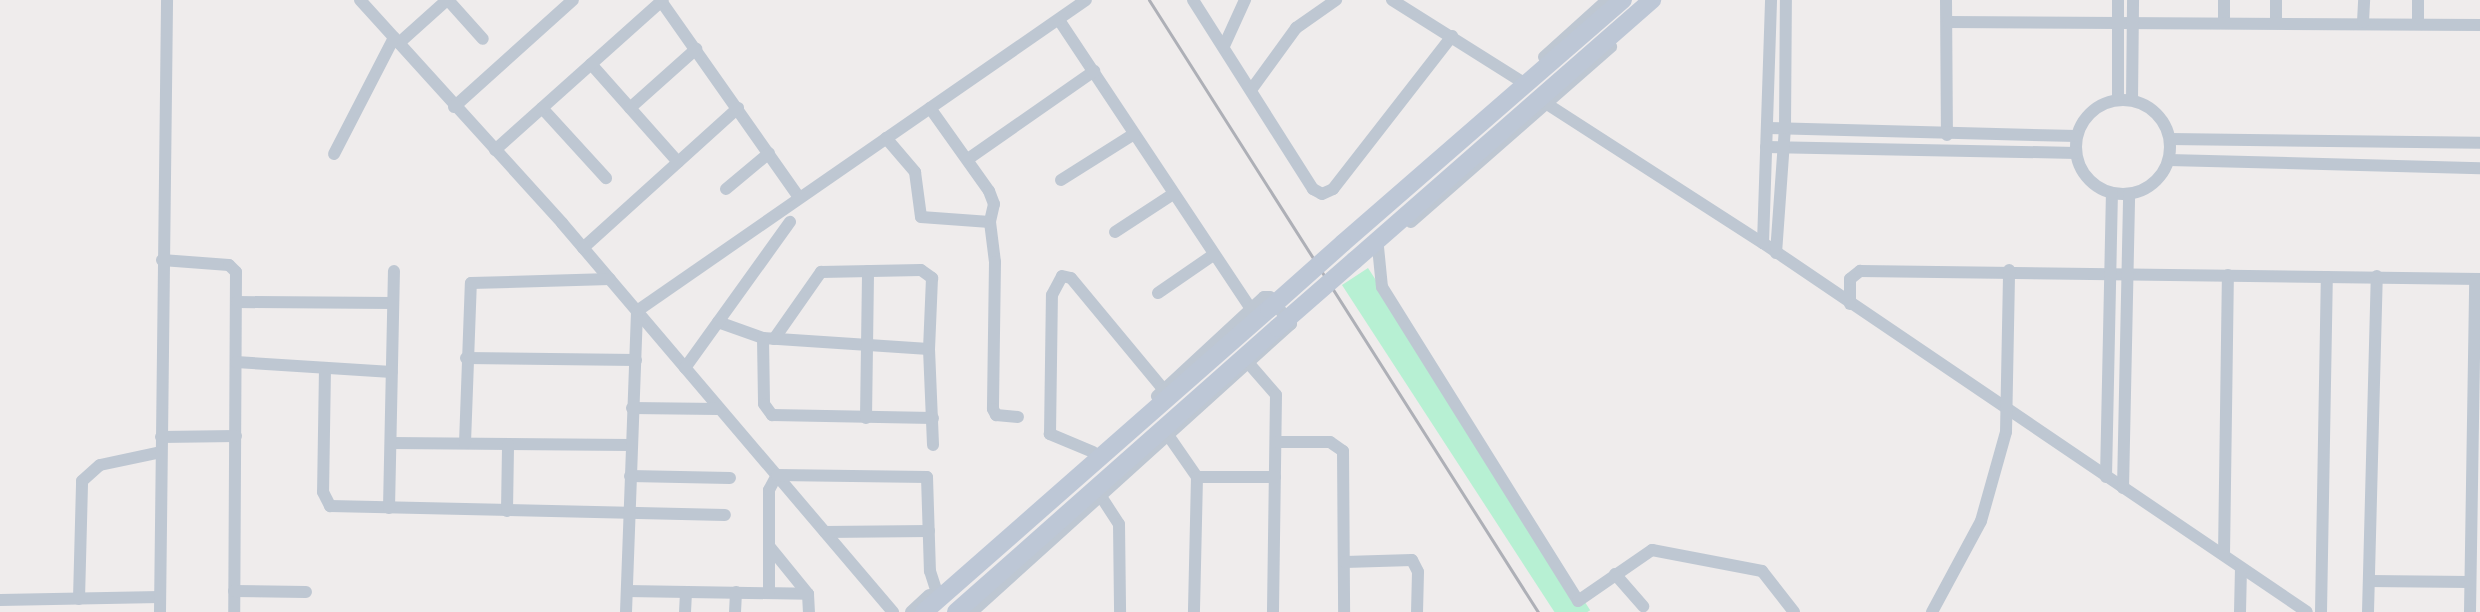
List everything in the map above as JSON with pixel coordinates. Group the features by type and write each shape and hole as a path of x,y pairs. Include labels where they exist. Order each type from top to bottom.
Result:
{"main road":[{"path":"924,612 1260,309 1346,240 1623,0"},
{"path":"956,612 1652,0"}],"street":[{"path":"160,612 167,0"},
{"path":"360,0 610,279 893,612"},
{"path":"334,154 397,40 448,0 483,39"},
{"path":"454,107 573,0"},
{"path":"637,311 798,196 1086,0"},
{"path":"1193,0 1313,189 1327,194 1452,36"},
{"path":"1224,46 1245,0"},
{"path":"1251,90 1296,28 1336,0"},
{"path":"1392,0 1519,80"},
{"path":"1346,240 1361,216 1607,0"},
{"path":"1664,0 1547,104 1367,252 1382,287 1576,599 1583,601 1615,574 1652,550 1740,564 1762,571 1794,612"},
{"path":"1763,243 1771,0"},
{"path":"1776,253 1785,128 1786,0"},
{"path":"1946,0 1947,135"},
{"path":"2118,0 2118,100"},
{"path":"2132,100 2133,0"},
{"path":"2224,0 2224,20"},
{"path":"2276,0 2276,21"},
{"path":"2363,22 2364,0"},
{"path":"2418,0 2418,23"},
{"path":"495,150 662,1 798,196"},
{"path":"1059,20 1213,255 1260,309"},
{"path":"1948,22 2224,20 2480,25"},
{"path":"630,108 696,49"},
{"path":"591,64 678,162"},
{"path":"968,159 1094,71"},
{"path":"2118,100 2132,100 2154,111 2170,139 2169,160 2154,183 2129,194 2112,193 2088,178 2076,153 2077,136 2091,112 2118,100"},
{"path":"1547,104 1763,243 2307,612"},
{"path":"542,108 606,178"},
{"path":"583,248 738,108"},
{"path":"930,108 968,159 994,204 990,222 995,262 993,409 996,415 1018,417"},
{"path":"1767,128 2077,136"},
{"path":"1061,180 1134,134"},
{"path":"886,138 915,172 921,217 990,222"},
{"path":"2170,139 2480,143"},
{"path":"1766,147 2076,153"},
{"path":"726,189 769,153"},
{"path":"2169,160 2480,168"},
{"path":"2106,477 2114,272 2112,193"},
{"path":"1115,232 1173,194"},
{"path":"2123,488 2131,271 2129,194"},
{"path":"685,368 790,222"},
{"path":"1158,293 1213,255"},
{"path":"162,260 234,267 237,302 234,612"},
{"path":"1932,612 1981,521 2009,412 2009,270"},
{"path":"389,508 394,271"},
{"path":"866,418 868,271"},
{"path":"1850,304 1850,279 1860,271 2131,271 2477,279 2470,612"},
{"path":"933,418 780,417 766,411 768,339 821,272 928,272 929,349 933,418 933,445"},
{"path":"2224,555 2228,275"},
{"path":"1093,452 1050,434 1052,295 1062,276 1071,278 1164,390"},
{"path":"2368,612 2377,276"},
{"path":"2321,612 2327,277"},
{"path":"465,443 471,283 610,279"},
{"path":"911,612 1260,309 1270,297 1292,327 972,612"},
{"path":"237,302 393,303"},
{"path":"626,612 637,311"},
{"path":"718,322 768,339 929,349"},
{"path":"466,358 636,360"},
{"path":"236,362 392,372"},
{"path":"1251,366 1273,386 1276,442 1273,612"},
{"path":"325,368 326,505 725,515"},
{"path":"632,408 718,409"},
{"path":"161,437 236,436"},
{"path":"1170,438 1197,477 1194,612"},
{"path":"1276,442 1330,442 1343,451 1344,612"},
{"path":"391,443 630,445"},
{"path":"507,511 508,444"},
{"path":"79,599 82,481 100,465 161,452"},
{"path":"777,475 925,476 936,589"},
{"path":"769,592 769,490 777,475"},
{"path":"630,476 730,478"},
{"path":"1197,477 1275,477"},
{"path":"1102,498 1119,524 1120,612"},
{"path":"825,532 929,531"},
{"path":"769,546 808,594 809,612"},
{"path":"1345,562 1412,560 1418,572 1417,612"},
{"path":"2240,612 2241,568"},
{"path":"1615,574 1643,606"},
{"path":"2369,581 2470,582"},
{"path":"234,591 306,592"},
{"path":"627,591 808,594"},
{"path":"685,612 686,592"},
{"path":"735,612 736,592"},
{"path":"0,600 58,606 79,599 160,597"}],"green space":[{"path":"1368,268 1590,610 1554,612 1342,285"}],"railway":[{"path":"1149,0 1538,612"}]}
